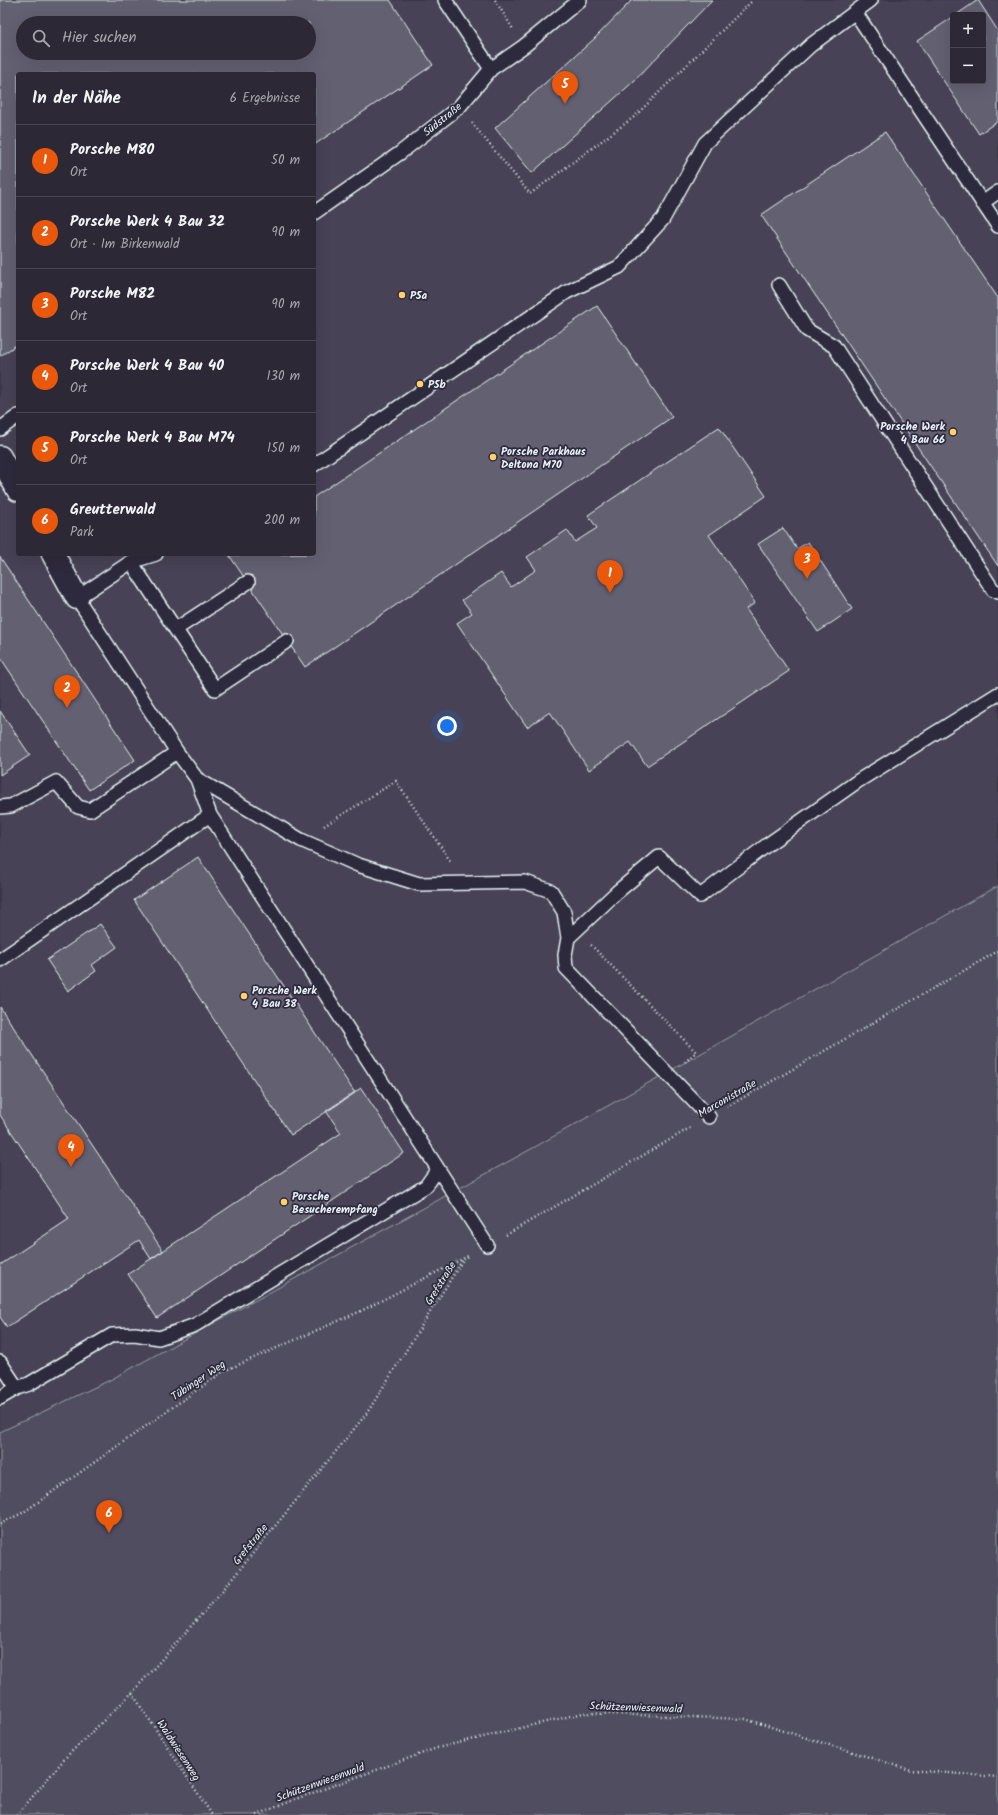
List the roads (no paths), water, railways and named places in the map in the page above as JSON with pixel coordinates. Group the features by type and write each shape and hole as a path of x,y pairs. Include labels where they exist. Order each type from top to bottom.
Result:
{"street":[{"path":"0,457 16,486"},
{"path":"54,556 77,598"}],"lane":[{"path":"446,0 491,69"},
{"name":"Südstraße","path":"316,212 400,153 459,107 491,69 524,46 580,0"},
{"path":"316,464 567,292 619,267 663,219 705,143 811,45 871,0"},
{"path":"855,12 998,226"},
{"path":"982,203 998,192"},
{"path":"778,285 807,330 834,346 993,590 998,592"},
{"path":"0,429 16,417"},
{"path":"150,556 131,562 77,598 177,752 197,779 210,815 487,1245"},
{"path":"131,562 215,689 287,641"},
{"path":"176,629 248,582"},
{"path":"709,1117 566,968 565,955 573,934 617,892 659,857 700,896 768,845 858,781 998,694"},
{"path":"0,807 11,806 56,782 78,806 90,810 177,752"},
{"path":"197,779 301,840 358,865 419,884 525,882 551,891 564,912 573,934"},
{"path":"0,960 210,815"},
{"path":"0,1398 17,1388 29,1384 112,1335 135,1334 159,1338 195,1325 426,1186 438,1169"},
{"path":"0,1362 17,1388"}],"place":[{"name":"Porsche Werk 4 Bau M74","path":"565,104"},
{"name":"P5a","path":"402,295"},
{"name":"P5b","path":"420,384"},
{"name":"Porsche Werk 4 Bau 66","path":"953,432"},
{"name":"Porsche Parkhaus Deltona M70","path":"493,457"},
{"name":"Porsche M82","path":"807,579"},
{"name":"Porsche M80","path":"610,593"},
{"name":"Porsche Werk 4 Bau 32","path":"67,708"},
{"name":"Porsche Werk 4 Bau 38","path":"244,996"},
{"name":"Porsche Werk 4 Bau 40","path":"71,1167"},
{"name":"Porsche Besucherempfang","path":"284,1202"},
{"name":"Greutterwald","path":"109,1533"}]}
